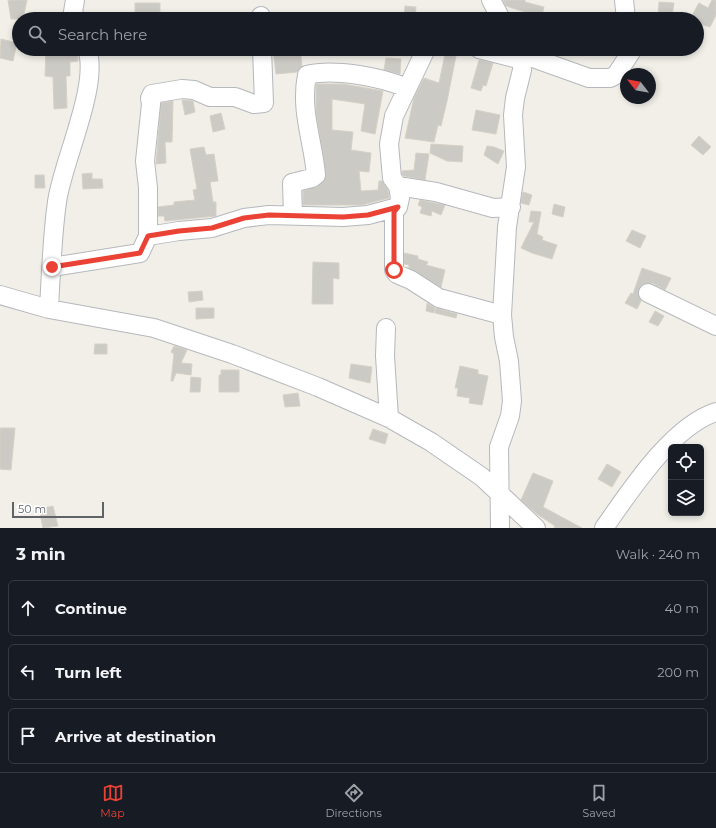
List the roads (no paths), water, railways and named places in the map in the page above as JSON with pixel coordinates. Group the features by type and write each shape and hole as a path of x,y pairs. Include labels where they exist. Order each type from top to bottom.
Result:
{"street":[{"path":"73,12 75,0"},
{"path":"491,0 497,12"},
{"path":"624,0 625,12"},
{"path":"49,309 57,201 88,82 89,56"},
{"path":"52,267 140,253 148,236 148,188 145,161 151,104 150,98 152,94 182,89 194,90 210,97 235,97 254,104 264,103 262,56"},
{"path":"423,56 394,116 389,144 392,178 398,186 400,198 398,207 394,212 394,270 397,274 411,280 439,298 502,315"},
{"path":"500,528 499,447 510,416 512,401 509,361 504,337 502,315 507,226 516,167 513,115 515,98 522,70 520,56"},
{"path":"526,56 589,78 610,78 616,75 629,56"},
{"path":"293,216 292,183 312,178 316,175 314,151 305,115 305,86 307,75 330,74 372,77 407,88"},
{"path":"398,186 436,192 493,208 511,207"},
{"path":"148,236 212,228 244,218 269,215 343,217 368,215 398,207"},
{"path":"648,293 716,326"},
{"path":"0,295 49,309 154,328 232,354 311,384 388,418 414,432 458,460 500,494 536,528"},
{"path":"386,328 385,356 388,418"},
{"path":"604,528 648,468 688,426 716,412"}]}
